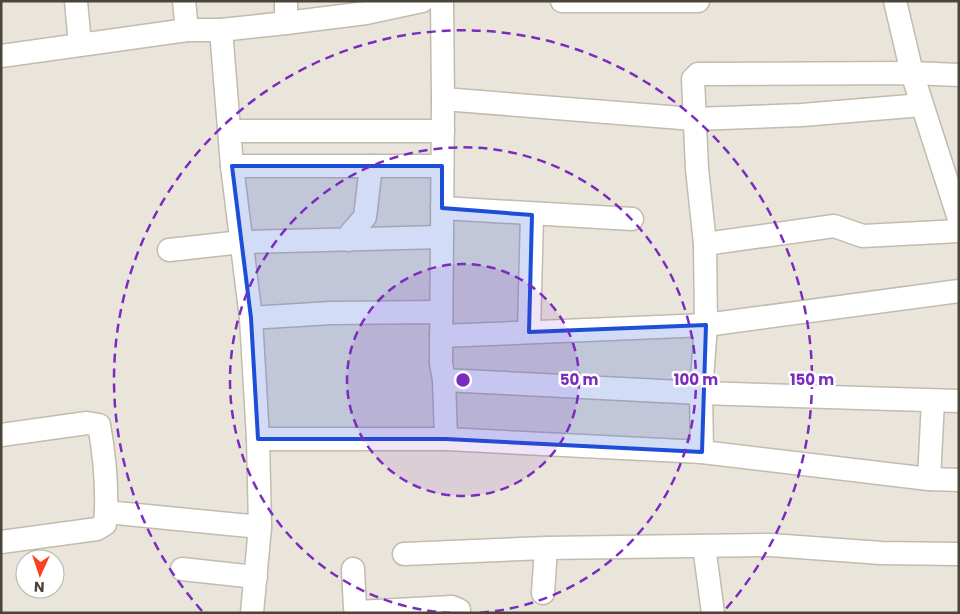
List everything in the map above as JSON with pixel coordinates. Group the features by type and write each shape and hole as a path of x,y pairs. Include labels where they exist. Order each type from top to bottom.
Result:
{"street":[{"path":"76,1 80,45"},
{"path":"184,1 187,30"},
{"path":"1,56 187,30 221,30 286,12 366,13 422,1"},
{"path":"442,1 441,363 444,380 446,440"},
{"path":"562,1 686,2"},
{"path":"895,1 912,73 959,218"},
{"path":"221,30 232,166 251,318 258,439 260,527 252,613"},
{"path":"702,452 701,393 706,325 705,244 692,79 698,74 912,73 959,75"},
{"path":"443,99 694,118 802,115 922,105"},
{"path":"230,131 443,131"},
{"path":"232,166 442,166"},
{"path":"349,240 351,233 365,218 371,166"},
{"path":"442,208 532,215 632,219"},
{"path":"529,332 532,215"},
{"path":"705,244 834,226 863,236 959,231"},
{"path":"169,250 242,242 442,237"},
{"path":"441,336 706,325 959,291"},
{"path":"251,318 332,313 441,312"},
{"path":"444,380 701,393 959,401"},
{"path":"929,479 933,401"},
{"path":"1,435 87,423 99,425 105,463 106,512 105,524 98,529 1,542"},
{"path":"258,439 446,440 702,452 929,479 959,480"},
{"path":"106,512 260,527"},
{"path":"704,546 713,613"},
{"path":"404,554 546,548 801,546 881,554 959,554"},
{"path":"543,593 546,548"},
{"path":"182,569 256,577"},
{"path":"353,569 355,608 358,612 452,606 459,610 459,613"}],"highlighted area":[{"path":"232,166 442,166 442,208 532,215 529,332 706,325 702,452 446,439 258,439 251,318"}],"shaded area":[{"path":"1,1 959,1 959,613 1,613"}]}
